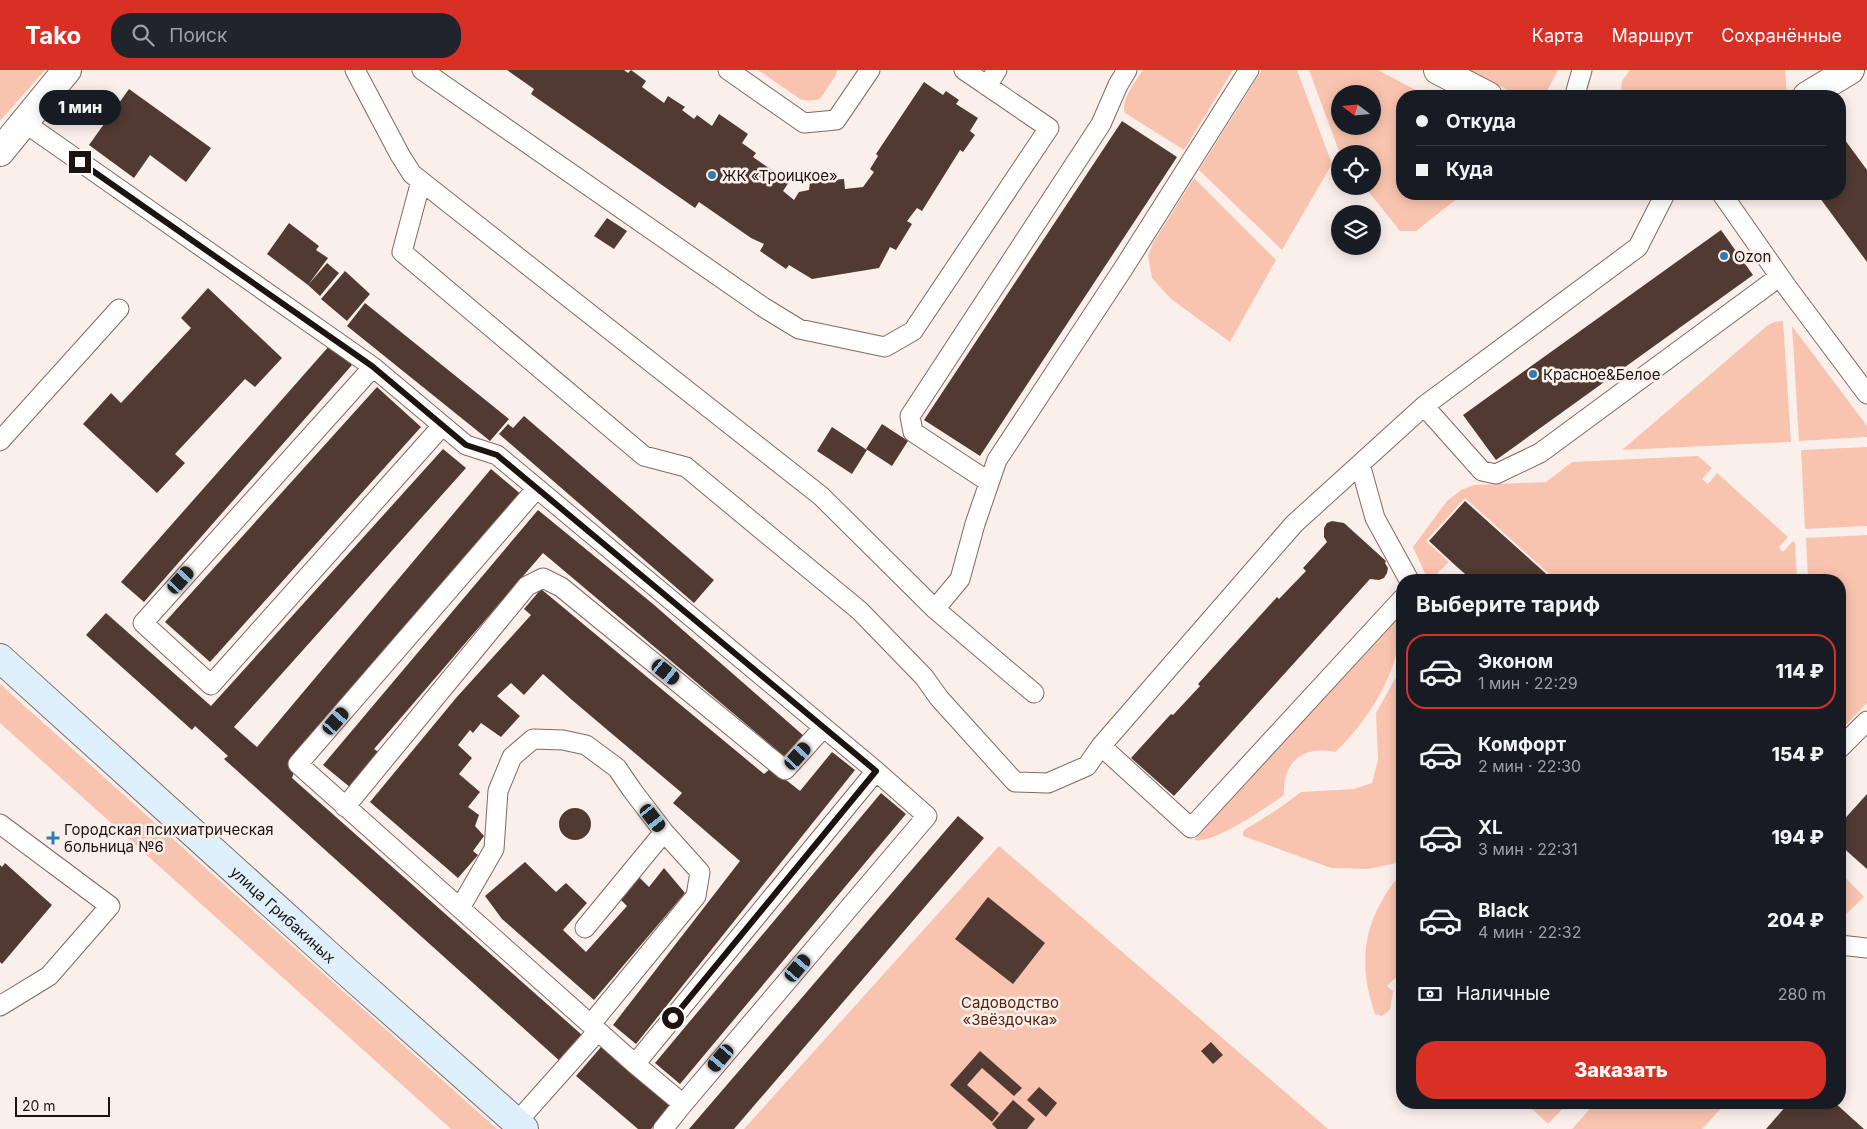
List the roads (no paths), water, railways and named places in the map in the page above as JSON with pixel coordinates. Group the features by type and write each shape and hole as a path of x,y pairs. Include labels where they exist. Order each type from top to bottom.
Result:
{"street":[{"path":"0,152 68,70"},
{"path":"1438,70 1476,90"},
{"path":"1818,90 1850,70"},
{"name":"улица Грибакиных","path":"0,658 520,1126"}],"lane":[{"path":"355,70 412,174 821,496 935,609 1034,693"},
{"path":"422,70 763,307 799,329 884,347 913,331 1049,128 964,70"},
{"path":"728,70 804,123 836,120 870,70"},
{"path":"986,86 997,70"},
{"path":"989,482 913,432 910,416 1101,124 1118,85 1127,70"},
{"path":"935,609 960,579 974,524 997,460 1124,268 1249,70"},
{"path":"1576,90 1582,70"},
{"path":"25,123 372,366 466,445 497,455 876,771 927,816 682,1104 663,1129"},
{"path":"421,181 402,252 644,456 686,466 860,611 924,677 939,698 1014,782 1048,783 1087,766 1101,746 1294,524 1424,406 1638,246 1662,200"},
{"path":"1726,200 1779,276 1867,394"},
{"path":"1424,406 1482,471 1496,474 1540,453 1779,276"},
{"path":"0,441 119,309"},
{"path":"372,366 143,623 210,684 442,426"},
{"path":"1360,464 1375,518 1406,574"},
{"path":"537,488 298,764 682,1104"},
{"path":"345,807 528,586 543,578 561,587 785,770 823,728"},
{"path":"1101,746 1191,828 1396,606"},
{"path":"1846,742 1867,721"},
{"path":"460,908 494,849 498,791 512,757 534,739 563,740 586,745 617,768 664,832 700,872 696,896 520,1126"},
{"path":"635,1064 876,771"},
{"path":"0,824 110,906 49,976 0,1006"},
{"path":"585,928 664,832"},
{"path":"1846,946 1867,948"}],"place":[{"name":"ЖК «Троицкое»","path":"712,175"},
{"name":"Ozon","path":"1724,256"},
{"name":"Красное&Белое","path":"1533,374"},
{"name":"Городская психиатрическая больница №6","path":"53,838"}],"park label":[{"name":"Садоводство «Звёздочка»","path":"1010,1010"}]}
